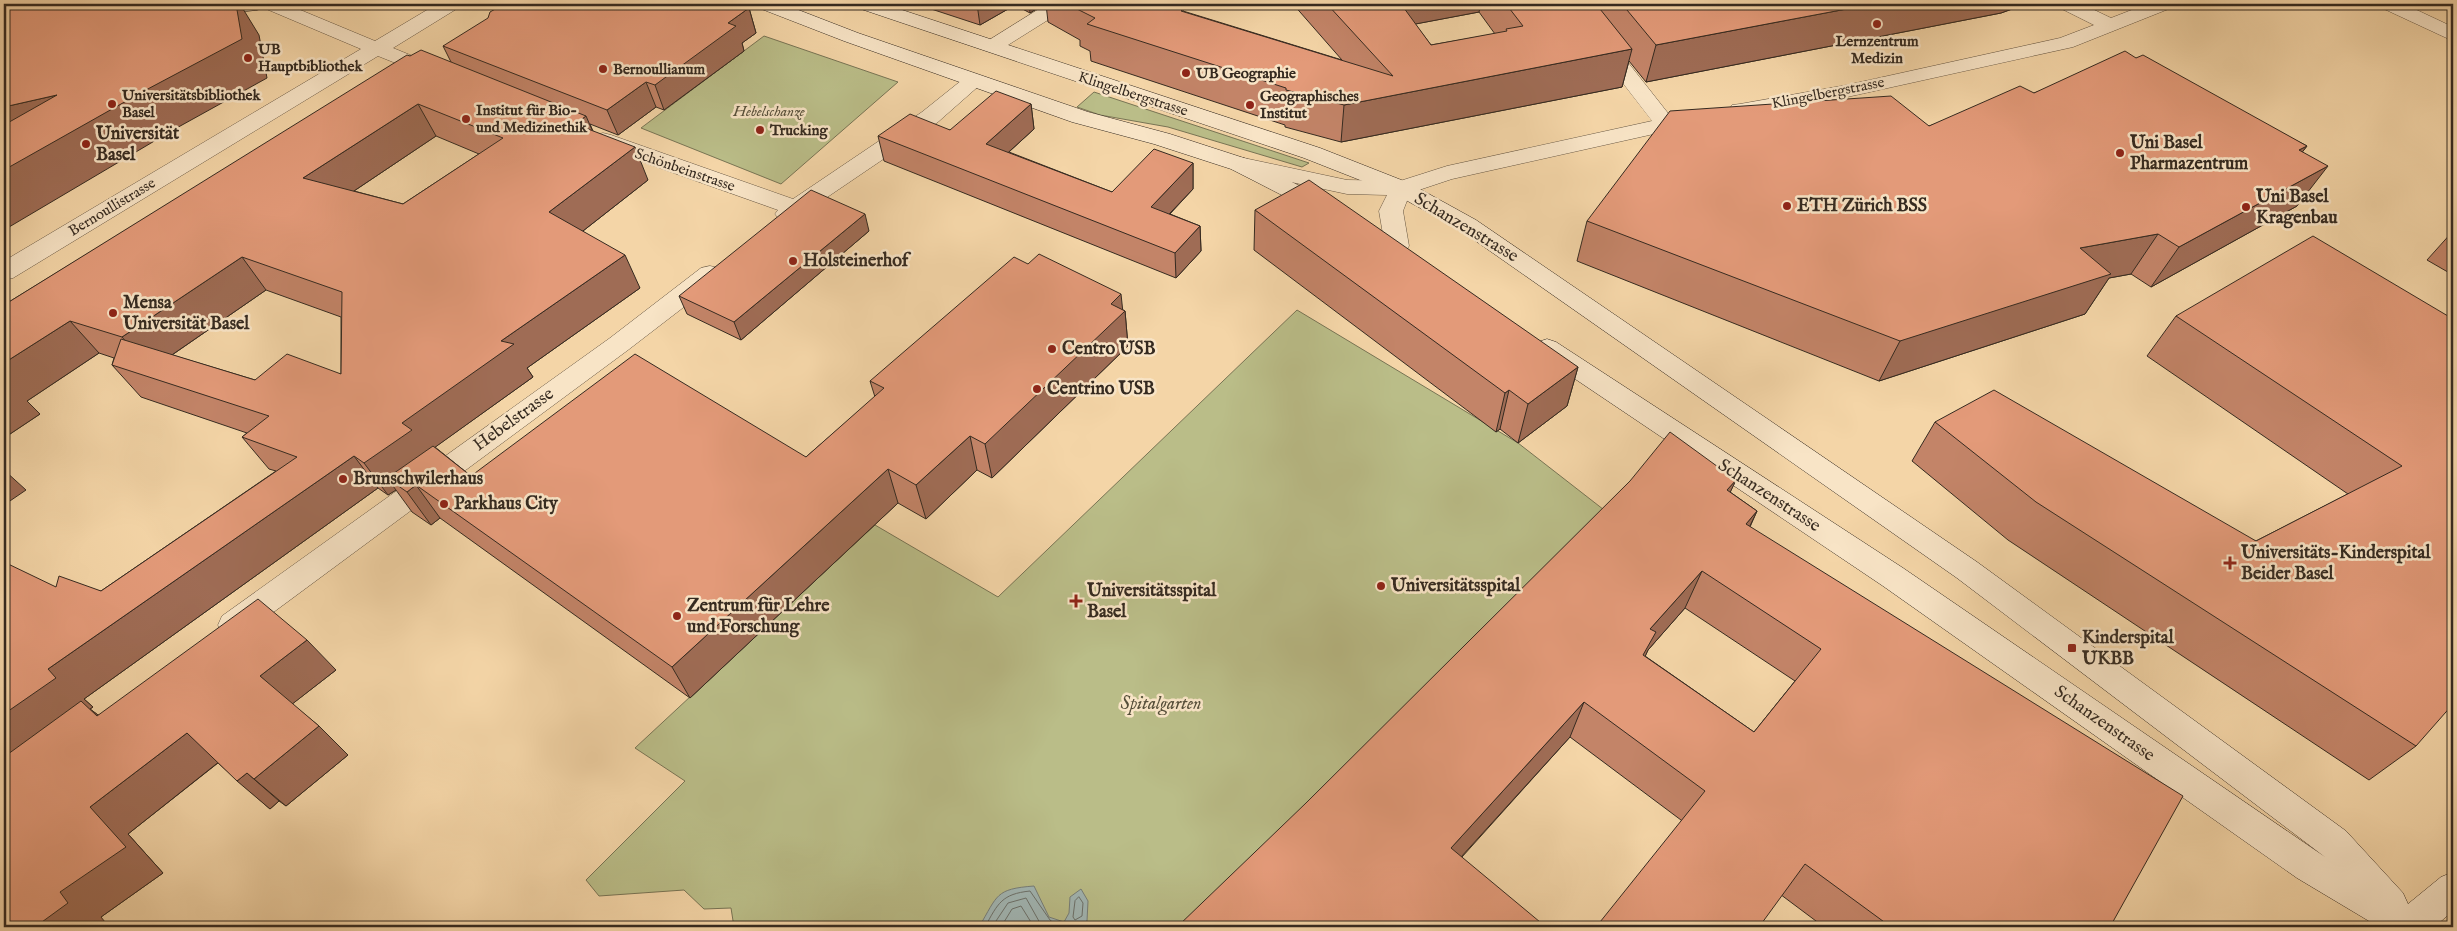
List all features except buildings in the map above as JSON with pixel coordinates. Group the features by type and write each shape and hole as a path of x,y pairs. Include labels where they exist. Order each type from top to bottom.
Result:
{"street":[{"path":"187,11 257,4"},
{"path":"271,4 299,18 451,78"},
{"name":"Bernoullistrasse","path":"4,272 451,4"},
{"name":"Klingelbergstrasse","path":"766,4 851,37 1080,117 1162,138 1240,164 1347,186 1401,188 1447,173 1666,124 1847,91 2066,43 2164,4"},
{"name":"Klingelbergstrasse","path":"865,4 1312,153 1401,188"},
{"path":"993,46 1060,4"},
{"path":"1572,4 1666,124"},
{"path":"2067,4 2110,26"},
{"path":"2389,4 2453,35"},
{"path":"764,232 795,208 930,117 974,80"},
{"name":"Schönbeinstrasse","path":"585,133 639,154 795,208"},
{"name":"Klingelbergstrasse","path":"1240,164 1346,219"},
{"name":"Schanzenstrasse","path":"1396,246 1391,210 1401,188 1468,225 1967,570 2334,842 2409,927"},
{"path":"1371,232 1420,262"},
{"name":"Hebelstrasse","path":"213,640 619,344 734,255"},
{"name":"Schanzenstrasse","path":"1525,333 1893,577 2309,866 2409,927"},
{"path":"2409,927 2453,889"}],"green space":[{"name":"Hebelschanze","path":"764,36 898,82 781,184 641,128"},
{"path":"1094,92 1309,163 1302,167 1168,127 1100,115 1077,107"},
{"name":"Spitalgarten","path":"1297,310 1518,443 1617,520 1205,927 734,927 731,908 704,909 684,890 599,896 586,880 685,781 635,748 875,525 998,597"}],"water":[{"path":"1034,886 1049,917 1064,922 1069,913 1070,897 1081,889 1088,901 1087,921 1072,927 979,927 994,901 1004,892 1021,887"}],"place":[{"name":"Lernzentrum Medizin","path":"1877,24"},
{"name":"UB Hauptbibliothek","path":"248,58"},
{"name":"Bernoullianum","path":"603,69"},
{"name":"UB Geographie","path":"1186,73"},
{"name":"Universitätsbibliothek Basel","path":"112,104"},
{"name":"Geographisches Institut","path":"1250,105"},
{"name":"Institut für Bio- und Medizinethik","path":"466,119"},
{"name":"Trucking","path":"760,130"},
{"name":"Universität Basel","path":"86,144"},
{"name":"Uni Basel Pharmazentrum","path":"2120,153"},
{"name":"ETH Zürich BSS","path":"1787,206"},
{"name":"Uni Basel Kragenbau","path":"2246,207"},
{"name":"Holsteinerhof","path":"793,261"},
{"name":"Mensa Universität Basel","path":"113,313"},
{"name":"Centro USB","path":"1052,349"},
{"name":"Centrino USB","path":"1037,389"},
{"name":"Brunschwilerhaus","path":"343,479"},
{"name":"Parkhaus City","path":"444,504"},
{"name":"Universitäts-Kinderspital Beider Basel","path":"2230,563"},
{"name":"Universitätsspital","path":"1381,586"},
{"name":"Universitätsspital Basel","path":"1076,601"},
{"name":"Zentrum für Lehre und Forschung","path":"677,616"},
{"name":"Kinderspital UKBB","path":"2072,648"}]}
